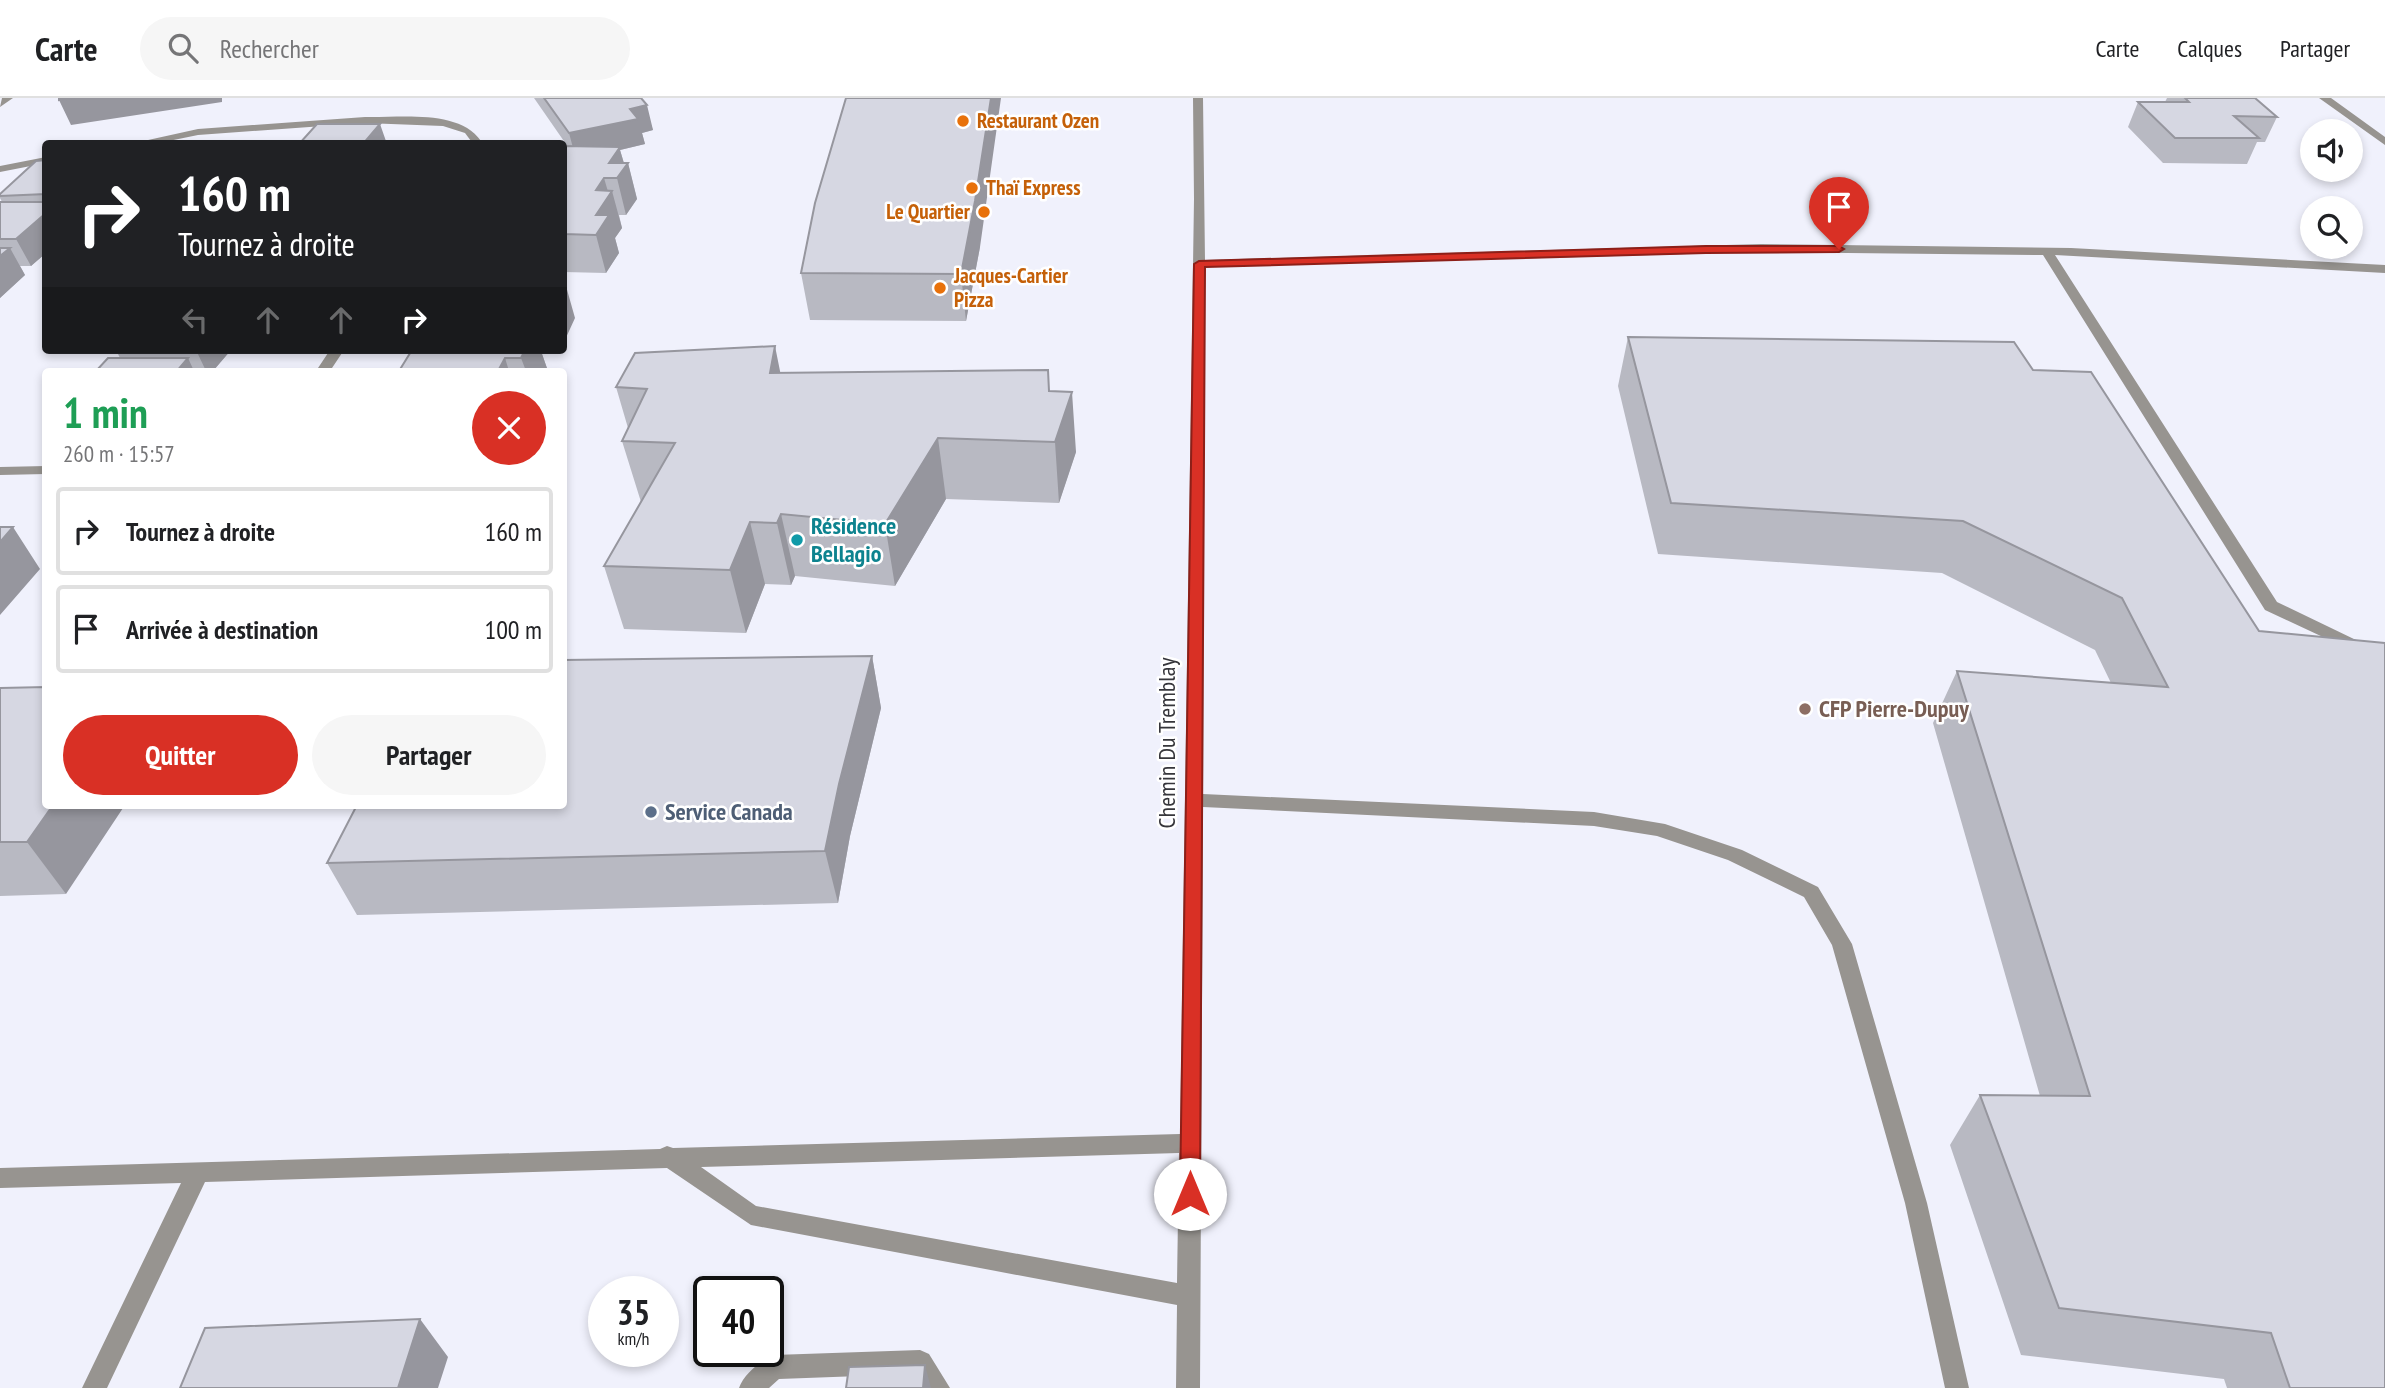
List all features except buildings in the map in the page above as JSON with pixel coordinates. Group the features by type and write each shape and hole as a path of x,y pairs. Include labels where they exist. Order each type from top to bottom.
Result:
{"street":[{"path":"0,104 8,98"},
{"name":"Chemin Du Tremblay","path":"1188,1388 1199,264 1198,98"},
{"path":"2324,98 2385,142"},
{"path":"156,140 198,132 365,120 444,123 469,131 475,140"},
{"path":"0,169 42,161"},
{"path":"1199,264 1761,248 2047,252 2385,269"},
{"path":"2047,252 2271,606 2385,660"},
{"path":"0,471 42,470"},
{"path":"1193,800 1594,818 1658,829 1735,855 1811,892 1842,944 1916,1203 1957,1388"},
{"path":"0,1178 667,1156 1191,1143"},
{"path":"667,1156 751,1215 1189,1296"},
{"path":"94,1388 198,1172"},
{"path":"751,1388 774,1367 920,1362 938,1388"}],"place":[{"name":"Restaurant Ozen","path":"963,121"},
{"name":"Thaï Express","path":"972,188"},
{"name":"Le Quartier","path":"984,212"},
{"name":"Jacques-Cartier Pizza","path":"940,288"},
{"name":"Résidence Bellagio","path":"797,540"},
{"name":"CFP Pierre-Dupuy","path":"1805,709"},
{"name":"Service Canada","path":"651,812"}],"route":[{"path":"1190,1194 1199,264 1761,248 1839,249"}]}
